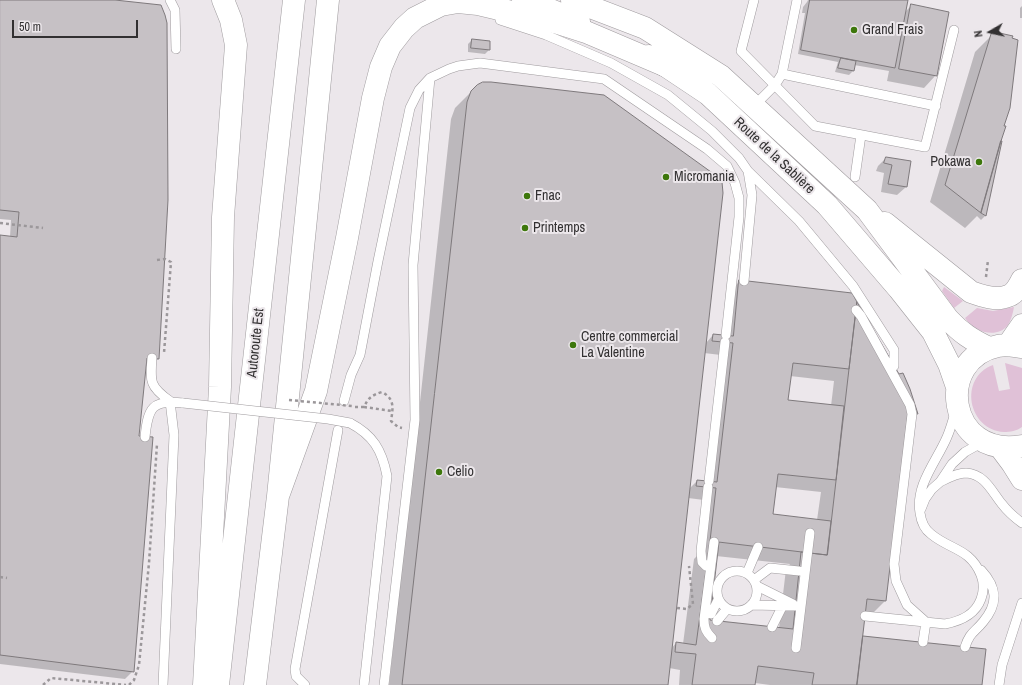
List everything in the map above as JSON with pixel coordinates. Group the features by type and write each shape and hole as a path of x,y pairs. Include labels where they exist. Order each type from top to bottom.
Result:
{"main road":[{"path":"210,0 227,49 233,84"},
{"path":"204,685 220,394 223,217 236,45 231,20 223,0"},
{"name":"Autoroute Est","path":"218,685 294,0"},
{"path":"255,685 278,496 328,0"},
{"name":"Route de la Sablière","path":"523,0 534,3 602,32 666,66 708,94 827,205 899,289 933,332 950,364 962,420 971,432 992,444 1012,462 1022,480"},
{"name":"Route de la Sablière","path":"572,0 646,28 721,76 867,210 948,319 958,330 972,340 1006,347"},
{"path":"278,496 316,391 347,238 373,98 381,68 390,46 404,28 415,18 441,5 458,2 478,4 558,23 586,32 666,66"},
{"path":"867,210 894,229 971,292 997,298 1009,296 1017,290 1022,280"},
{"path":"957,396 963,371 974,357 1006,347 1022,325"},
{"path":"992,444 1011,448 1022,446"}],"lane":[{"path":"170,0 175,10 176,49"},
{"path":"754,0 741,51 815,126 925,147 954,30"},
{"path":"754,106 774,85 782,74 798,0"},
{"path":"459,12 464,11 482,14 546,35 617,67 668,95 712,131 739,158 748,171 788,209 819,244 853,286 894,350 894,366"},
{"path":"422,25 431,18 442,15"},
{"path":"344,401 351,375 360,355 410,108 419,90 430,78 449,69 458,66 480,63 604,79 707,149 727,166 736,183 739,198 739,217 701,550 702,562 706,566"},
{"path":"782,74 936,106"},
{"path":"384,685 414,429 413,265 430,78"},
{"path":"347,238 381,105"},
{"path":"855,177 861,135"},
{"path":"744,281 752,195 748,171"},
{"path":"856,310 861,316 910,404 912,414 894,564 896,581 907,605 926,622"},
{"path":"152,358 151,374 153,386 170,402 174,435 163,685"},
{"path":"957,396 948,435 921,490 920,512 925,527 931,534 969,556 990,580 994,589 994,602 989,613 982,623 969,636 966,647"},
{"path":"145,437 147,418 152,409 159,404 170,402 328,419 350,423 362,429 371,438 378,448 384,462 387,476 364,685"},
{"path":"304,685 296,676 295,670 338,430"},
{"path":"920,512 925,499 932,489 940,482 952,464 965,452 992,444"},
{"path":"940,482 955,475 965,473 974,474 981,478 991,488 1000,503 1009,513 1022,523"},
{"path":"796,648 810,533"},
{"path":"712,638 704,627 704,620 714,542"},
{"path":"718,600 727,609 740,611 746,609 755,600 757,593 752,580 758,547"},
{"path":"865,616 945,624 958,622 978,607 983,593 983,580 977,566"},
{"path":"752,580 770,568 799,570"},
{"path":"727,609 714,617 718,600 717,578 736,570 796,606 751,605"},
{"path":"999,685 1002,665 1022,603"},
{"path":"772,627 783,605"},
{"path":"923,642 926,622"}],"path":[{"path":"0,223 43,228"},
{"path":"157,260 165,259 171,262 164,360"},
{"path":"986,281 988,260"},
{"path":"364,408 368,398 382,392 389,396 393,403 391,421 398,427 414,429"},
{"path":"352,406 392,411"},
{"path":"43,685 51,678 127,685 134,680 139,665 149,563 157,441"},
{"path":"677,608 687,609 692,604 689,567 691,559 702,556"},
{"path":"0,577 7,578"}],"shaded area":[{"path":"944,287 963,301 954,308 942,291"},
{"path":"1014,307 1008,325 1003,330 997,332 991,333 979,330 973,327 965,318 977,308 993,311"},
{"path":"1005,363 1022,368 1022,427 1013,431 1004,432 992,429 982,423 975,413 972,403 972,391 975,381 982,372 993,365 999,391 1010,389"}],"building":[{"path":"0,0 115,0 161,5 167,23 168,200 159,359 147,358 139,436 153,437 134,672 0,655 0,235 17,237 19,212 0,210"},
{"name":"Grand Frais","path":"810,0 908,0 895,68 801,50"},
{"path":"911,4 949,12 937,76 899,69"},
{"path":"995,32 1013,36 1012,38 1018,40 1010,108 981,213 945,185 991,34"},
{"path":"472,39 490,41 490,50 471,48"},
{"path":"841,58 856,61 854,71 838,68"},
{"name":"Centre commercial La Valentine","path":"483,82 604,95 718,177 722,182 723,193 668,685 402,685 467,102 471,91"},
{"path":"1002,141 986,216 981,213"},
{"path":"886,157 911,161 907,187 888,184 892,165 884,163"},
{"path":"739,280 852,293 857,302 849,369 793,363 788,400 844,406 836,480 778,474 773,514 831,521 827,555 710,541 716,488 696,486 697,480 717,482 733,343 712,341 713,334 733,336"},
{"path":"857,302 899,374 903,373 918,414 908,413 886,601 867,599 857,685 812,685 814,673 758,666 755,685 692,685 696,654 675,652 676,642 696,645 710,541 719,542 710,620 793,629 801,552 827,555"},
{"path":"863,636 986,649 982,685 857,685"}],"place":[{"name":"Grand Frais","path":"854,30"},
{"name":"Pokawa","path":"979,162"},
{"name":"Micromania","path":"666,177"},
{"name":"Fnac","path":"527,196"},
{"name":"Printemps","path":"525,228"},
{"name":"Centre commercial La Valentine","path":"573,345"},
{"name":"Celio","path":"439,472"}]}
